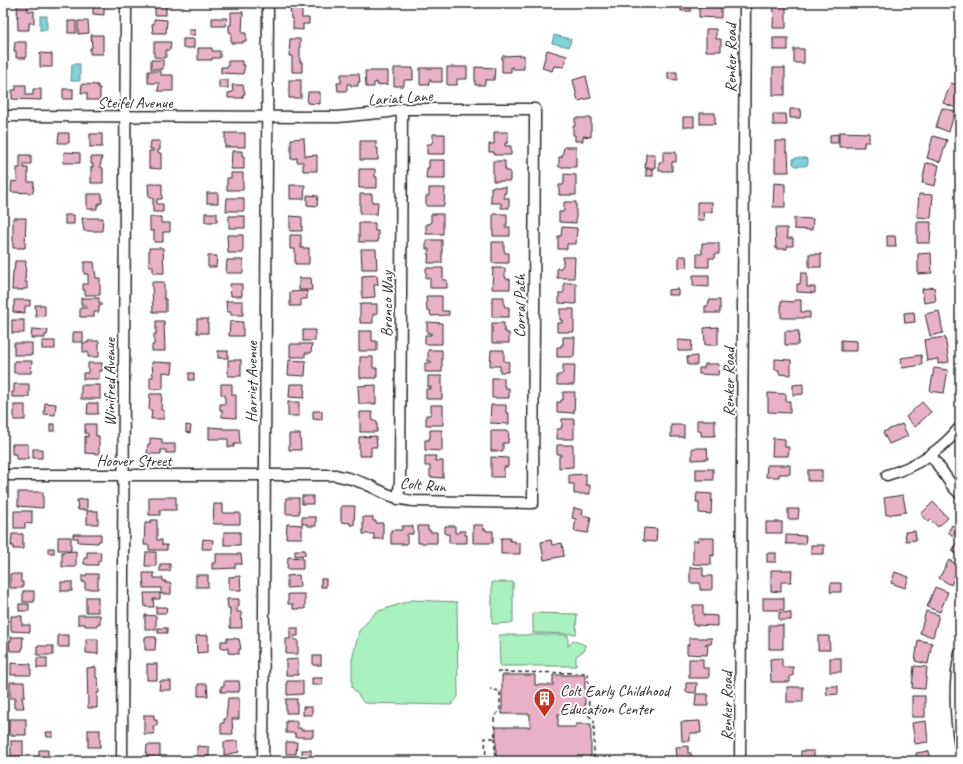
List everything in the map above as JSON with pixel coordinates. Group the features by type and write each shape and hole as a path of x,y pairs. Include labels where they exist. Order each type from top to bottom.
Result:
{"street":[{"name":"Winifred Avenue","path":"122,761 126,3"},
{"name":"Harriet Avenue","path":"263,761 268,3"},
{"name":"Renker Road","path":"740,761 745,3"},
{"name":"Lariat Lane","path":"267,117 338,117 389,112 402,109 535,109"},
{"name":"Bronco Way","path":"398,499 400,474 402,109"},
{"name":"Corral Path","path":"533,503 535,109"},
{"name":"Steifel Avenue","path":"3,116 267,117"},
{"path":"887,475 898,472 931,455 953,436 960,427"},
{"path":"931,455 953,487 960,494"},
{"name":"Hoover Street","path":"3,475 265,476"},
{"name":"Colt Run","path":"265,476 335,475 350,478 398,499 413,501 533,503"},
{"path":"960,653 955,683 955,701 960,747"}],"path":[{"path":"497,672 588,672 589,716 594,720 594,761"},
{"path":"490,689 500,691 500,710 494,716 495,761"},
{"path":"486,761 486,738 495,738"}],"green space":[{"path":"492,582 513,582 513,623 492,624"},
{"path":"412,600 457,602 458,697 451,705 364,703 352,687 352,660 359,631 376,612"},
{"path":"533,613 577,614 576,634 533,633"},
{"path":"499,635 568,635 568,646 573,640 585,645 585,650 576,656 576,666 500,666"}],"water":[{"path":"40,16 47,16 47,30 40,30"},
{"path":"554,35 571,39 569,47 552,43"},
{"path":"72,64 80,64 80,81 71,81"},
{"path":"793,159 808,159 808,164 806,166 796,166 793,164"}],"building":[{"path":"93,3 104,3 104,15 93,14"},
{"path":"155,3 166,3 166,15 155,15"},
{"path":"681,3 690,3 691,11 681,11"},
{"path":"774,3 786,3 786,28 773,28"},
{"path":"17,4 28,4 28,11 34,11 34,23 29,23 29,30 18,30"},
{"path":"290,5 302,5 302,18 309,18 309,24 303,24 303,30 293,29 293,19 291,19"},
{"path":"699,7 721,7 721,18 699,17"},
{"path":"231,12 243,12 242,33 246,33 246,41 243,41 243,43 231,43 231,32 229,32 229,25 231,25"},
{"path":"212,18 227,18 226,26 212,26"},
{"path":"154,19 167,20 166,33 153,33 152,24 154,24"},
{"path":"68,21 76,21 76,33 68,33"},
{"path":"78,21 88,21 89,33 78,34"},
{"path":"706,29 716,29 716,39 721,39 721,51 706,51"},
{"path":"189,30 195,30 195,35 189,35"},
{"path":"91,35 103,35 103,54 90,54 90,48 92,48"},
{"path":"773,38 788,38 788,50 773,50"},
{"path":"183,39 194,39 194,48 183,48"},
{"path":"290,39 300,39 300,62 302,62 302,72 292,72 292,56 289,56"},
{"path":"15,42 26,42 26,58 16,58 16,51 14,51"},
{"path":"154,42 171,42 170,50 166,50 166,58 154,57"},
{"path":"198,48 212,48 212,51 220,51 220,58 212,58 212,60 198,60"},
{"path":"794,49 804,49 804,63 794,63"},
{"path":"547,50 567,56 564,67 554,66 552,71 542,68"},
{"path":"40,53 52,54 52,67 40,67"},
{"path":"524,55 524,69 513,69 513,67 511,67 511,72 502,72 502,56"},
{"path":"151,60 163,60 163,69 151,69"},
{"path":"228,61 242,61 242,65 245,65 243,74 221,73 221,67 228,67"},
{"path":"447,67 467,67 467,79 457,79 457,85 447,85"},
{"path":"475,67 495,68 494,80 485,80 485,85 475,85"},
{"path":"394,68 413,68 413,80 404,80 404,86 394,86"},
{"path":"420,68 442,68 442,82 431,82 431,80 429,80 429,85 420,85"},
{"path":"773,68 785,68 785,95 773,95"},
{"path":"148,71 161,71 161,75 173,75 173,91 158,91 159,83 148,83"},
{"path":"365,71 388,71 388,84 377,85 377,82 374,83 374,87 366,87"},
{"path":"668,72 677,72 677,80 668,79"},
{"path":"341,74 359,74 360,82 358,82 358,86 351,86 351,84 347,84 347,91 338,91 337,83 341,83"},
{"path":"586,76 591,98 578,101 573,80"},
{"path":"219,80 228,80 228,88 219,88"},
{"path":"289,80 301,80 301,98 289,98"},
{"path":"951,83 960,86 960,98 956,108 943,103"},
{"path":"82,84 98,85 98,88 100,88 100,100 87,100 87,93 81,93"},
{"path":"16,85 26,85 26,95 33,95 33,89 41,89 41,100 12,99 12,90 16,90"},
{"path":"232,85 243,85 245,94 243,94 243,98 228,98 228,93 233,92"},
{"path":"63,89 73,89 73,99 63,99"},
{"path":"308,92 320,92 320,104 307,103"},
{"path":"942,108 955,111 949,132 936,127"},
{"path":"790,109 801,109 800,118 790,118"},
{"path":"700,113 715,113 715,124 700,124"},
{"path":"773,114 786,114 787,125 773,125"},
{"path":"683,117 694,117 694,127 683,127"},
{"path":"575,118 591,118 591,137 583,136 583,141 575,141 573,126 575,126"},
{"path":"494,132 508,132 508,143 505,143 505,146 511,146 511,155 494,155 494,152 489,152 489,144 494,144"},
{"path":"839,132 869,133 869,142 864,142 864,147 839,147"},
{"path":"59,133 69,133 69,143 58,143"},
{"path":"225,133 245,133 245,147 225,147"},
{"path":"90,134 102,134 102,147 90,147"},
{"path":"433,134 445,134 445,154 427,154 427,144 431,144 433,141"},
{"path":"838,134 838,143 830,143 830,135"},
{"path":"933,136 947,140 940,162 927,158"},
{"path":"304,138 305,156 317,155 317,171 303,171 303,162 297,162 297,158 291,159 291,139"},
{"path":"151,141 160,141 160,150 158,150 158,153 161,153 161,169 149,168 149,151 153,151 153,149 150,149"},
{"path":"360,141 376,141 376,148 378,148 378,160 360,160"},
{"path":"775,141 786,141 789,172 775,172"},
{"path":"564,147 576,147 576,167 559,167 559,157 562,157"},
{"path":"232,151 242,151 242,156 244,156 244,169 231,169"},
{"path":"64,152 80,153 80,163 63,163"},
{"path":"663,152 676,152 676,162 672,162 672,171 659,171 659,162 663,162"},
{"path":"646,154 655,154 655,168 645,168"},
{"path":"20,155 31,155 31,164 24,164 24,168 28,168 28,182 34,182 33,193 11,192 12,181 17,182 17,168 20,168"},
{"path":"91,157 102,157 100,167 103,168 103,183 91,183 91,167 93,167 93,164 91,164"},
{"path":"429,160 445,160 445,179 426,179 427,168 429,168"},
{"path":"493,161 505,161 506,171 510,171 510,181 493,181"},
{"path":"926,163 939,165 935,186 922,183"},
{"path":"359,169 375,169 377,188 359,188"},
{"path":"646,169 653,169 653,176 646,176"},
{"path":"231,173 243,173 243,190 227,190 227,178 231,178"},
{"path":"564,174 576,175 576,195 559,195 559,185 563,185"},
{"path":"774,183 785,184 785,207 773,207"},
{"path":"148,184 162,184 162,199 157,199 157,204 163,204 163,212 153,212 153,198 149,198"},
{"path":"290,185 305,185 304,199 290,199"},
{"path":"491,187 506,187 504,198 509,198 509,208 501,208 501,203 491,203"},
{"path":"429,188 445,188 444,206 426,206 426,196 429,196"},
{"path":"207,193 218,193 218,203 207,203"},
{"path":"87,194 102,194 102,203 97,205 97,209 87,209"},
{"path":"360,194 372,194 372,202 378,202 377,214 360,214"},
{"path":"919,194 933,195 931,218 917,217"},
{"path":"307,195 318,196 317,206 307,205"},
{"path":"227,198 244,198 244,211 226,211"},
{"path":"564,202 576,202 576,223 559,222 559,212 563,212 564,210"},
{"path":"697,202 712,202 712,212 703,212 704,220 697,220"},
{"path":"205,213 217,213 217,222 205,222"},
{"path":"431,214 443,214 443,234 426,234 426,224 430,224 431,222"},
{"path":"493,214 507,214 507,225 505,225 505,227 510,227 510,236 493,236"},
{"path":"65,215 74,215 74,224 65,224"},
{"path":"229,216 245,216 245,228 229,228"},
{"path":"290,216 302,217 302,231 290,231"},
{"path":"150,217 161,217 161,223 170,223 170,232 163,232 163,242 154,242 154,231 150,231"},
{"path":"13,218 26,218 25,248 13,248"},
{"path":"82,218 103,218 102,231 84,231"},
{"path":"794,218 813,219 812,230 794,229"},
{"path":"917,222 931,222 930,243 917,243"},
{"path":"359,223 375,223 375,231 378,231 378,242 359,242"},
{"path":"562,227 577,228 576,244 567,244 567,249 558,249 558,236 561,236"},
{"path":"775,228 787,228 787,238 793,238 793,246 787,246 787,249 776,249"},
{"path":"227,235 243,235 243,253 228,253"},
{"path":"290,235 301,235 301,248 309,248 309,264 295,264 295,249 290,249"},
{"path":"887,236 895,236 896,247 887,247"},
{"path":"426,240 442,240 442,263 428,263 429,249 426,249"},
{"path":"492,242 504,242 505,253 509,253 509,263 492,263"},
{"path":"702,243 719,243 719,254 715,254 715,258 709,258 709,267 697,267 697,254 702,254"},
{"path":"149,248 163,248 164,273 153,273 153,266 149,266"},
{"path":"361,249 376,249 377,269 362,269"},
{"path":"931,253 932,273 918,274 918,254"},
{"path":"809,254 821,254 821,267 809,267"},
{"path":"208,256 217,256 216,267 208,267"},
{"path":"679,256 686,256 687,267 679,268"},
{"path":"563,257 575,257 574,278 557,278 557,268 561,268 563,265"},
{"path":"227,260 243,260 243,273 226,273"},
{"path":"15,261 26,261 25,282 27,282 27,289 12,290"},
{"path":"84,262 94,262 96,278 100,278 100,295 85,295 83,284 88,284 88,274 84,274"},
{"path":"426,268 443,268 443,280 447,280 447,288 430,288 430,278 426,278"},
{"path":"493,268 505,268 506,279 510,279 510,289 492,289"},
{"path":"801,273 807,273 807,287 815,287 815,293 797,292 797,284 800,284"},
{"path":"377,275 378,285 374,285 375,297 362,298 362,276"},
{"path":"693,275 709,275 709,287 693,286"},
{"path":"299,278 311,278 312,290 299,290"},
{"path":"152,282 164,282 166,312 153,312"},
{"path":"564,283 576,283 576,304 559,303 559,293 563,293 564,291"},
{"path":"230,284 242,284 242,296 231,296"},
{"path":"934,287 936,301 924,303 922,289"},
{"path":"678,289 678,295 668,295 668,290"},
{"path":"307,291 307,299 301,299 301,306 290,306 290,292"},
{"path":"426,296 442,296 442,311 449,311 449,315 431,316 430,311 427,311"},
{"path":"492,297 504,297 505,307 509,307 509,317 492,317"},
{"path":"81,298 99,298 99,303 101,303 101,306 99,306 99,312 94,312 94,317 80,317 80,308 86,308 86,305 81,305"},
{"path":"14,300 30,300 30,306 25,306 25,313 13,312"},
{"path":"709,300 720,300 720,313 705,313 705,306 708,306"},
{"path":"794,300 801,300 801,312 810,312 810,318 781,318 781,301 794,302"},
{"path":"226,301 243,301 243,315 231,315 231,312 227,312"},
{"path":"360,304 377,304 377,314 373,314 373,323 360,323"},
{"path":"35,305 45,305 45,316 36,317"},
{"path":"560,309 574,309 574,332 557,332 557,323 562,323 562,320 560,320"},
{"path":"939,311 943,333 930,336 925,314"},
{"path":"914,312 915,322 905,323 904,313"},
{"path":"197,319 208,319 208,333 197,333"},
{"path":"12,320 24,320 24,333 12,333"},
{"path":"156,321 164,321 165,351 152,351 152,345 154,345 154,334 156,334"},
{"path":"230,321 243,322 243,336 229,336"},
{"path":"427,322 442,323 442,344 425,344 425,335 431,335 431,333 427,333"},
{"path":"492,323 504,323 504,331 509,333 509,343 492,343"},
{"path":"718,327 718,345 705,345 704,328"},
{"path":"32,329 48,330 47,335 45,335 45,338 31,338"},
{"path":"303,330 315,330 315,341 303,341"},
{"path":"359,331 372,331 372,341 377,341 377,351 359,351"},
{"path":"785,331 799,331 798,345 785,345"},
{"path":"73,332 83,332 83,342 73,342"},
{"path":"563,337 575,337 574,357 557,357 557,347 561,347 561,345 563,345"},
{"path":"945,337 949,362 938,364 938,359 927,361 924,340"},
{"path":"678,340 692,341 691,351 678,351"},
{"path":"841,340 857,341 857,351 841,351"},
{"path":"42,341 55,341 55,349 42,349"},
{"path":"88,341 99,341 99,357 88,357 88,352 83,352 83,343 88,343"},
{"path":"14,343 32,343 32,355 14,355"},
{"path":"290,344 312,344 311,353 305,353 305,357 290,357"},
{"path":"428,350 442,350 442,372 425,372 425,363 431,363 431,361 428,361"},
{"path":"491,350 504,350 504,361 509,362 508,372 500,372 500,366 490,366"},
{"path":"218,351 228,351 228,358 218,358"},
{"path":"921,355 922,365 902,368 901,358"},
{"path":"697,356 697,365 688,365 687,357"},
{"path":"360,357 373,357 373,368 377,368 377,378 360,378"},
{"path":"775,359 791,360 791,375 779,374 779,370 775,370"},
{"path":"228,360 241,360 241,376 228,376"},
{"path":"289,360 306,361 305,376 288,375"},
{"path":"14,361 32,361 31,373 14,373"},
{"path":"152,362 173,363 172,373 163,372 163,389 150,389 150,377 153,377"},
{"path":"88,363 102,363 102,371 99,371 99,379 83,379 83,373 88,373"},
{"path":"705,364 719,364 718,375 699,374 699,368 704,368"},
{"path":"563,365 575,365 574,385 557,385 557,375 561,375 563,373"},
{"path":"934,368 948,370 944,393 930,391"},
{"path":"189,373 194,373 194,380 189,380"},
{"path":"428,376 442,376 442,399 426,399 426,389 431,389 431,387 428,387"},
{"path":"492,378 504,378 505,388 509,388 509,398 492,398"},
{"path":"14,384 29,384 29,397 12,397 12,392 14,392"},
{"path":"221,384 232,384 232,395 236,395 236,418 222,417 220,404 225,404 225,395 221,394"},
{"path":"290,384 305,384 304,398 289,397"},
{"path":"803,384 803,394 793,395 793,385"},
{"path":"81,385 100,385 100,399 81,399"},
{"path":"376,385 376,404 359,404 358,386"},
{"path":"563,392 575,392 574,413 557,412 557,402 561,402 561,400 563,400"},
{"path":"768,393 786,394 786,401 790,401 790,413 768,412"},
{"path":"150,394 162,394 161,410 164,410 164,419 151,419 152,410 149,410"},
{"path":"288,402 299,402 299,416 288,416"},
{"path":"922,402 931,412 915,427 906,417"},
{"path":"45,403 56,404 55,415 44,414"},
{"path":"88,403 98,403 98,414 87,414"},
{"path":"14,405 25,405 25,420 14,420"},
{"path":"431,405 443,405 443,425 426,425 426,415 430,415 431,413"},
{"path":"491,405 506,405 506,413 509,413 509,424 490,423"},
{"path":"313,411 322,411 322,420 313,419"},
{"path":"360,412 372,412 373,421 377,421 377,432 360,432"},
{"path":"562,419 574,419 574,439 557,439 557,429 561,429 562,427"},
{"path":"697,420 715,420 715,436 701,436 701,431 697,431"},
{"path":"50,424 55,424 55,431 50,431"},
{"path":"85,424 96,424 96,436 99,436 99,454 85,453 85,436 88,437 88,434 85,433"},
{"path":"902,424 908,436 889,444 883,432"},
{"path":"186,425 191,426 190,433 186,432"},
{"path":"671,425 684,425 684,437 671,437"},
{"path":"209,427 239,429 240,444 234,444 234,447 228,447 228,439 209,439"},
{"path":"430,430 442,430 442,451 425,450 425,440 429,440 430,438"},
{"path":"491,431 509,431 508,443 503,443 503,451 491,451"},
{"path":"289,434 300,434 301,450 289,450"},
{"path":"376,436 377,447 371,447 371,456 359,456 359,437"},
{"path":"150,438 162,439 162,444 175,444 175,453 166,453 166,450 161,450 161,454 147,454"},
{"path":"773,438 785,439 785,447 789,447 788,456 772,456"},
{"path":"12,444 28,444 28,459 16,459 16,454 12,454"},
{"path":"557,445 573,445 573,467 559,468 559,456 561,456 561,454 557,454"},
{"path":"692,448 707,448 708,459 692,460"},
{"path":"33,449 42,449 42,458 33,458"},
{"path":"425,456 436,456 435,461 443,461 443,478 430,477 430,466 425,466"},
{"path":"491,457 508,458 508,467 504,467 504,477 491,477"},
{"path":"767,465 790,465 790,474 779,474 779,477 766,477"},
{"path":"696,469 713,469 713,480 696,480"},
{"path":"808,470 822,470 822,481 808,481"},
{"path":"586,474 586,485 590,485 590,494 574,494 574,484 569,484 569,475"},
{"path":"18,492 43,492 43,508 18,506"},
{"path":"697,493 712,494 711,514 699,513 699,502 696,502"},
{"path":"903,495 906,512 886,515 884,498"},
{"path":"302,496 313,496 313,504 302,504"},
{"path":"149,497 176,497 176,510 160,510 160,515 149,515"},
{"path":"286,498 299,498 299,514 286,514"},
{"path":"87,499 87,510 78,510 77,500"},
{"path":"933,502 948,518 938,527 931,520 929,522 921,514"},
{"path":"214,504 223,504 223,513 240,513 240,524 213,524"},
{"path":"341,506 355,506 354,525 341,522"},
{"path":"574,508 583,510 582,515 591,517 588,533 574,531 576,519 572,518"},
{"path":"788,509 799,509 798,519 788,519"},
{"path":"14,511 32,511 32,524 25,523 25,528 14,528"},
{"path":"87,511 98,511 98,524 87,524"},
{"path":"302,517 316,517 316,526 302,524"},
{"path":"363,517 373,517 373,521 376,521 376,523 383,523 383,539 374,539 374,534 363,534"},
{"path":"151,520 157,520 157,540 162,540 162,545 167,545 167,550 149,550 149,545 144,545 145,523 151,523"},
{"path":"766,522 782,522 782,533 766,533"},
{"path":"287,524 302,525 302,538 286,538"},
{"path":"473,525 483,525 483,529 486,529 486,531 493,531 493,543 473,543"},
{"path":"952,525 958,529 953,536 948,532"},
{"path":"402,526 413,526 413,534 407,534 407,544 391,544 391,530 402,530"},
{"path":"418,526 428,526 428,530 430,530 430,532 437,532 437,543 418,543"},
{"path":"445,526 455,526 455,533 465,531 465,535 467,535 467,543 449,543 449,534 445,534"},
{"path":"644,528 657,529 656,542 643,541"},
{"path":"915,531 916,540 906,541 905,532"},
{"path":"224,532 240,532 240,545 224,545"},
{"path":"12,534 23,534 23,549 13,549 13,545 11,546"},
{"path":"73,534 101,534 101,541 98,541 98,543 78,542 78,538 73,538"},
{"path":"786,535 806,536 805,544 786,544"},
{"path":"58,537 71,537 71,550 58,550"},
{"path":"960,537 960,555 952,551"},
{"path":"501,538 510,538 510,541 520,543 520,554 501,554"},
{"path":"698,538 714,538 714,556 711,555 711,565 693,564 693,541 698,541"},
{"path":"203,539 213,540 212,549 202,549"},
{"path":"551,540 552,545 562,543 564,556 544,560 541,542"},
{"path":"811,545 824,545 824,554 811,554"},
{"path":"48,548 54,548 54,553 48,553"},
{"path":"295,550 305,550 305,555 295,556"},
{"path":"76,551 76,567 62,567 62,552"},
{"path":"87,552 101,552 98,565 84,564 84,558 87,558"},
{"path":"146,552 156,552 156,566 145,566"},
{"path":"767,553 776,553 776,562 767,562"},
{"path":"216,554 241,554 242,564 235,564 235,568 212,569 212,563 216,563"},
{"path":"288,557 303,558 303,569 287,569"},
{"path":"949,560 960,566 951,585 939,578"},
{"path":"160,564 170,564 170,571 160,571"},
{"path":"690,567 703,568 703,576 712,576 712,590 700,590 700,583 690,583"},
{"path":"771,570 792,570 791,582 781,582 781,592 771,591"},
{"path":"895,572 909,577 905,588 891,583"},
{"path":"143,573 154,573 154,578 163,578 163,581 166,581 165,583 171,583 171,594 161,594 161,588 144,588"},
{"path":"10,574 21,574 23,588 10,588"},
{"path":"86,574 98,574 98,589 85,589 85,582 82,582 82,576 86,576"},
{"path":"196,575 208,575 208,587 196,587"},
{"path":"299,575 300,587 287,588 287,576"},
{"path":"240,576 241,590 229,590 229,577"},
{"path":"321,579 326,579 326,587 321,587"},
{"path":"61,582 72,582 72,591 61,591"},
{"path":"831,583 841,583 841,592 830,592"},
{"path":"935,587 948,592 940,612 927,607"},
{"path":"23,591 34,591 34,602 23,602"},
{"path":"144,593 160,593 160,599 153,599 154,607 145,607"},
{"path":"288,594 305,594 305,609 293,609 293,604 288,604"},
{"path":"86,597 98,597 98,612 86,612"},
{"path":"763,598 784,598 784,610 763,610"},
{"path":"227,599 239,599 237,612 241,612 242,628 230,628 230,608 228,608"},
{"path":"19,604 29,604 29,611 19,611"},
{"path":"693,605 703,605 703,615 717,616 717,626 693,625"},
{"path":"156,607 167,607 166,613 156,613"},
{"path":"926,611 939,615 933,637 920,633"},
{"path":"779,612 791,613 791,620 779,620"},
{"path":"78,615 100,615 100,624 97,624 97,626 85,626 85,624 78,624"},
{"path":"145,615 156,616 156,629 145,629"},
{"path":"11,616 22,616 22,625 30,625 30,632 11,631"},
{"path":"769,625 783,625 783,649 769,649"},
{"path":"158,628 167,628 167,633 158,633"},
{"path":"290,628 298,628 298,636 294,636 294,640 298,640 298,654 286,654 286,639 290,639"},
{"path":"58,635 69,635 69,647 58,647"},
{"path":"208,635 208,652 197,653 196,636"},
{"path":"818,636 829,636 830,650 818,650"},
{"path":"11,637 23,637 22,651 10,651 9,641 11,641"},
{"path":"145,637 156,637 155,650 145,650"},
{"path":"227,638 239,639 241,649 239,649 239,654 228,653 228,648 221,648 221,641 227,641"},
{"path":"689,638 712,638 711,644 705,644 708,645 707,655 687,654"},
{"path":"86,639 98,639 98,654 86,653"},
{"path":"918,640 932,643 928,664 915,661"},
{"path":"37,646 53,646 53,655 37,655"},
{"path":"313,656 321,656 321,665 313,665"},
{"path":"37,658 47,658 47,668 37,668"},
{"path":"782,658 782,667 793,667 793,676 790,676 790,682 771,682 770,659"},
{"path":"830,658 841,658 841,672 830,672"},
{"path":"298,659 298,675 286,675 286,660"},
{"path":"689,659 703,659 703,668 709,668 709,678 689,678"},
{"path":"11,663 31,664 31,675 11,675"},
{"path":"147,664 157,664 157,680 147,680"},
{"path":"914,666 927,667 925,689 912,688"},
{"path":"96,667 96,678 98,678 99,693 97,693 97,708 88,708 87,668"},
{"name":"Colt Early Childhood Education Center","path":"502,675 535,675 535,685 553,685 553,675 585,675 585,714 558,714 558,727 576,727 576,724 591,724 591,761 496,761 496,727 530,727 530,714 502,714"},
{"path":"312,678 322,678 322,685 312,685"},
{"path":"160,681 171,681 171,690 159,690"},
{"path":"224,681 239,681 239,692 221,692 221,686 224,686"},
{"path":"287,681 303,681 303,694 287,695"},
{"path":"10,682 24,682 25,697 22,697 24,708 14,708 14,700 16,700 16,698 10,698"},
{"path":"686,683 697,683 696,693 686,692"},
{"path":"198,684 207,684 208,696 198,696"},
{"path":"826,686 838,686 838,694 827,695"},
{"path":"787,687 803,687 803,702 787,702"},
{"path":"696,694 708,694 708,706 695,706"},
{"path":"912,696 925,696 925,717 912,717"},
{"path":"228,698 239,698 239,719 232,719 233,734 221,734 221,723 224,723 224,719 226,719"},
{"path":"286,699 297,699 297,713 286,713"},
{"path":"303,707 312,707 312,715 303,715"},
{"path":"144,715 154,715 154,720 157,720 157,726 153,726 154,734 144,734"},
{"path":"9,719 26,719 26,735 9,735"},
{"path":"286,721 297,721 297,728 301,728 301,730 313,730 313,737 295,737 295,733 286,733"},
{"path":"700,721 701,733 690,733 690,741 682,741 681,722"},
{"path":"926,721 928,742 915,744 912,723"},
{"path":"88,730 100,730 100,747 88,747"},
{"path":"46,732 53,732 53,737 47,737"},
{"path":"11,741 23,741 23,756 11,756"},
{"path":"238,741 239,752 224,755 224,742"},
{"path":"286,742 297,742 296,754 286,754"},
{"path":"147,745 160,745 160,761 154,761 155,757 146,757"},
{"path":"197,746 209,747 209,757 197,757"},
{"path":"688,746 688,753 691,753 692,761 682,761 682,757 677,758 676,747"},
{"path":"39,750 48,750 48,758 39,759"},
{"path":"302,750 311,750 311,757 302,757"},
{"path":"801,751 814,751 814,760 801,760"},
{"path":"929,751 931,761 917,761 916,753"},
{"path":"86,757 101,757 101,761 86,761"}],"place":[{"name":"Colt Early Childhood Education Center","path":"544,718"}]}
